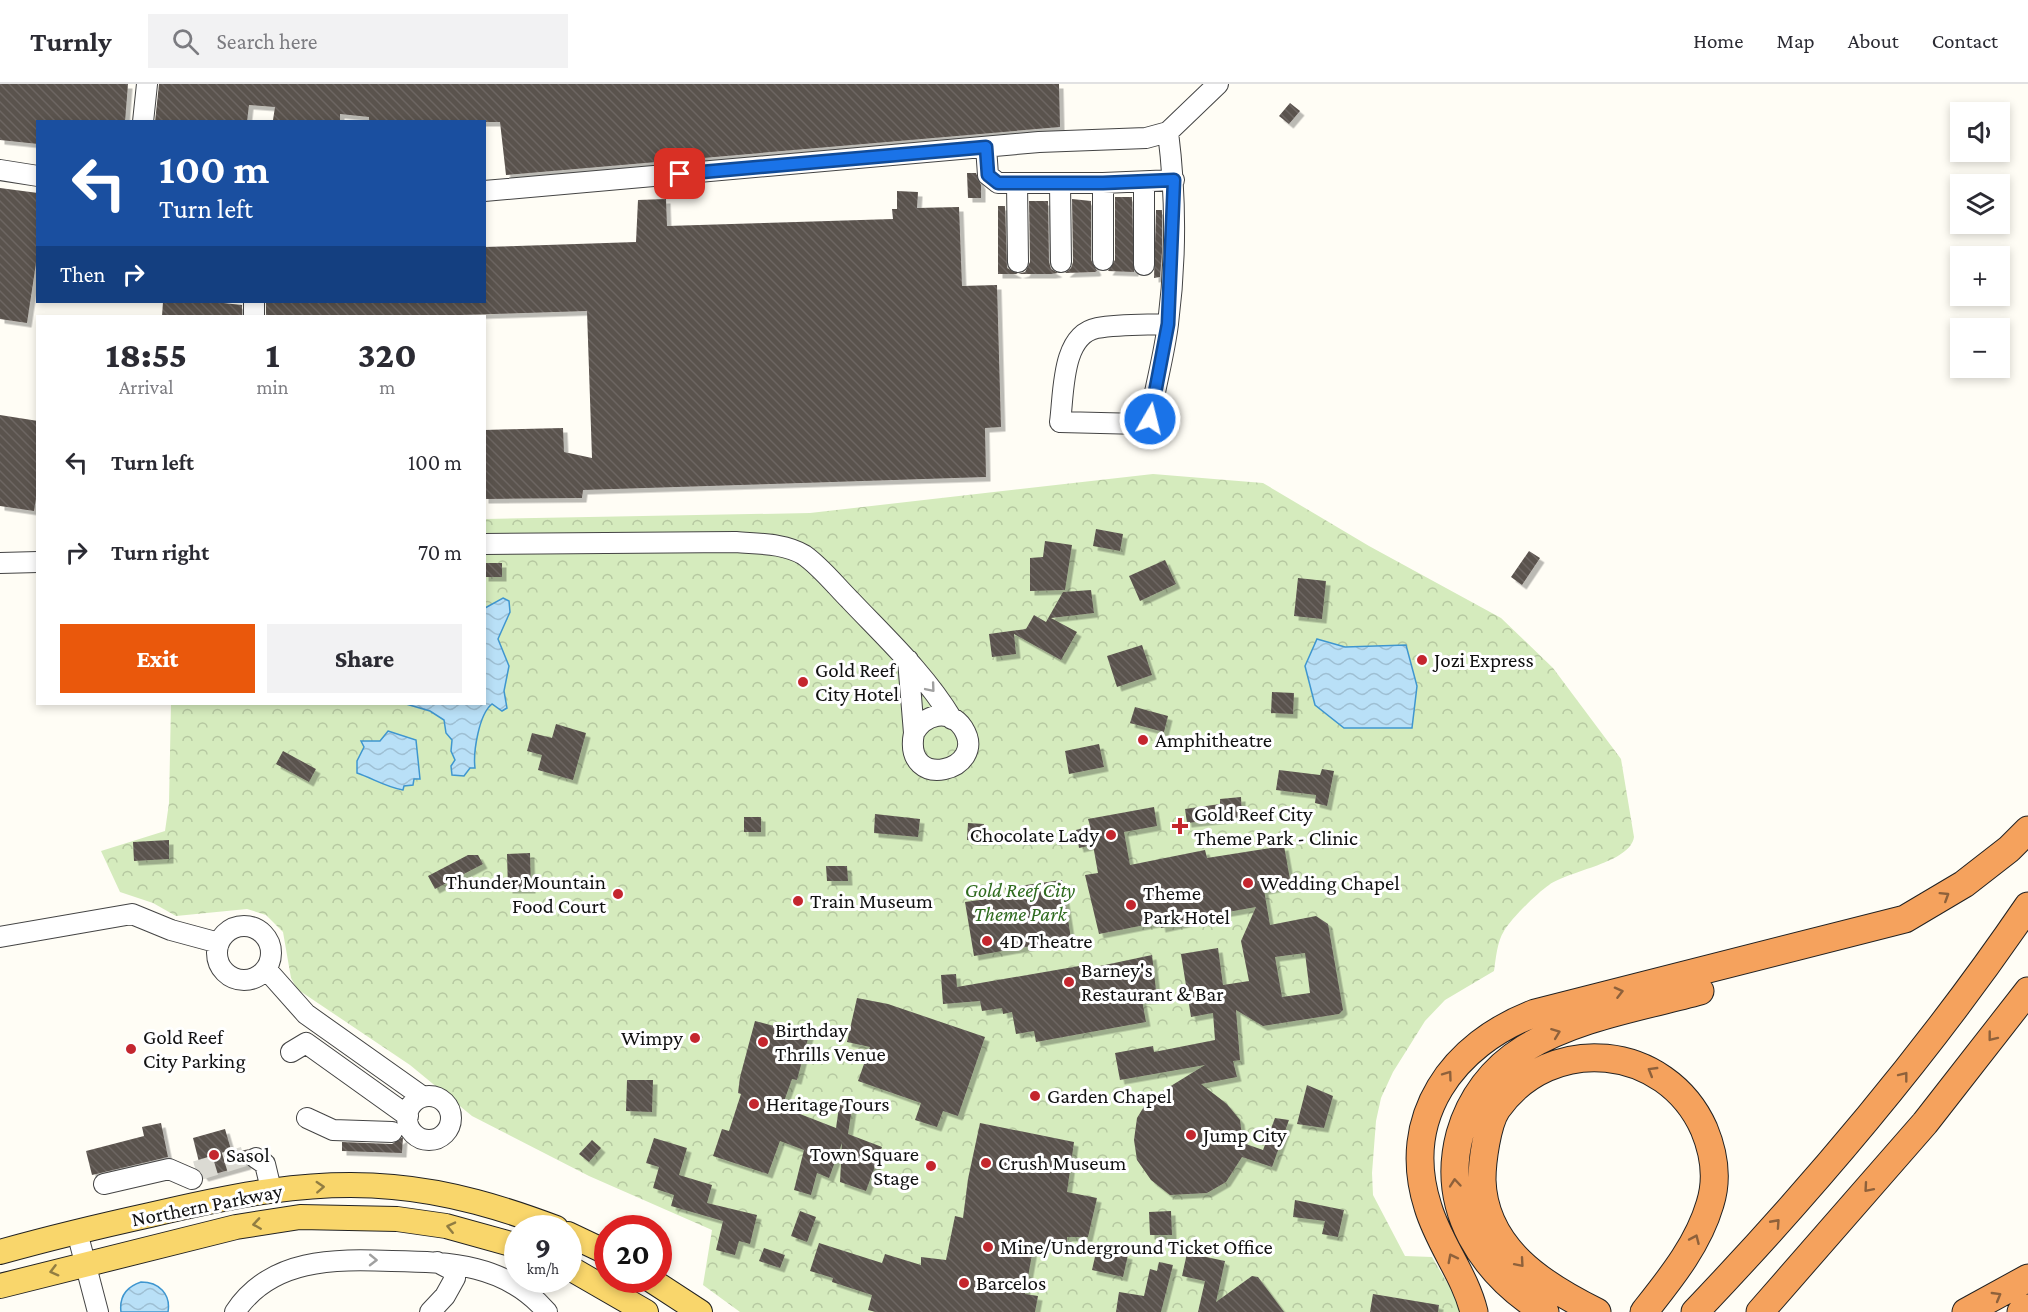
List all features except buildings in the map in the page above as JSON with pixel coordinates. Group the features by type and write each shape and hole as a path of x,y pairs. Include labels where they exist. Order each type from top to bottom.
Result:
{"highway":[{"path":"1545,1312 1506,1284 1485,1260 1468,1232 1459,1209 1454,1166 1457,1147 1472,1103 1495,1072 1522,1050 1549,1035 1590,1021 1818,959 1865,943 1964,884 2009,849 2028,830"},
{"path":"1701,1305 1891,1093 1942,1028 2028,906"},
{"path":"1474,1312 1460,1274 1432,1217 1422,1184 1424,1132 1431,1107 1445,1078 1466,1053 1508,1023 1535,1013 1905,919"},
{"path":"1762,1310 1925,1123 2028,991"},
{"path":"1597,1312 1564,1296 1528,1272 1491,1226 1482,1195 1482,1170 1496,1111 1514,1089 1543,1071 1579,1058 1616,1057 1646,1067 1671,1083 1696,1111 1712,1148 1714,1180 1710,1204 1690,1251 1644,1312"},
{"path":"1966,1312 2028,1278"},
{"path":"2021,1312 2028,1308"}],"main road":[{"name":"Northern Parkway","path":"0,1252 196,1204 271,1189 347,1186 403,1188 476,1201 517,1215"},
{"name":"Northern Parkway","path":"0,1286 236,1227 300,1217 398,1219 446,1226 504,1242"},
{"path":"582,1275 646,1312"},
{"path":"671,1293 700,1312"}],"lane":[{"path":"143,120 147,84"},
{"path":"486,192 986,147 1146,138 1168,132 1218,84"},
{"path":"1168,132 1174,180 1168,324 1150,419 1147,423 1060,422 1068,359 1077,340 1095,328 1168,324"},
{"path":"986,147 988,175 998,183 1060,184 1174,180"},
{"path":"0,170 36,176"},
{"path":"1144,182 1144,265"},
{"path":"1017,183 1018,262"},
{"path":"1103,183 1103,260"},
{"path":"1060,184 1061,262"},
{"path":"486,544 736,542 771,544 792,550 814,564 908,660 940,698 952,718 964,731 967,748 964,756 952,768 933,770 917,760 912,742 914,733 908,660"},
{"path":"0,563 36,562"},
{"path":"914,733 926,719 943,715 952,718"},
{"path":"0,937 132,914 171,930 219,943"},
{"path":"239,927 257,929 269,943 270,961 260,975 244,980 228,975 218,961 219,943 230,930 239,927"},
{"path":"266,969 306,1014 423,1097 437,1098 448,1107 451,1121 445,1133 432,1140 418,1137 409,1126 408,1116 412,1105 423,1097"},
{"path":"306,1014 298,1047 408,1116"},
{"path":"308,1118 333,1130 392,1132"},
{"path":"256,1158 265,1164 271,1189"},
{"path":"104,1184 169,1169 194,1175 196,1204"},
{"path":"77,1232 98,1312"},
{"path":"235,1312 266,1280 307,1263 360,1260 457,1263 505,1279 540,1304 547,1312"},
{"path":"430,1312 445,1296 455,1278 452,1270 437,1262"}],"green space":[{"name":"Gold Reef City Theme Park","path":"1153,474 1263,483 1369,546 1501,618 1553,668 1621,759 1634,837 1630,846 1611,860 1549,885 1525,906 1502,935 1494,971 1445,1000 1425,1021 1393,1072 1381,1098 1376,1121 1372,1173 1373,1195 1405,1256 1432,1257 1452,1291 1460,1312 740,1312 703,1285 712,1230 589,1176 472,1116 410,1065 297,989 291,978 283,932 266,915 247,909 176,916 153,903 120,892 101,851 165,831 169,803 171,705 486,705 486,519 810,513"}],"water":[{"path":"503,598 509,601 510,612 498,639 509,666 504,691 507,708 502,711 492,704 487,709 480,724 475,768 470,768 464,776 452,775 451,766 455,760 451,751 452,740 446,733 444,720 430,711 409,705 486,705 486,607"},
{"path":"1317,639 1345,647 1406,645 1417,686 1412,728 1344,728 1315,705 1305,666"},
{"path":"388,731 416,740 420,779 414,779 413,785 404,786 403,790 357,773 357,761 364,747 361,741 380,741"},
{"path":"141,1282 153,1284 162,1290 168,1300 168,1312 121,1312 122,1297 131,1287"}],"tunnel":[{"path":"196,1171 249,1155 256,1158"}],"place":[{"name":"Jozi Express","path":"1422,660"},
{"name":"Gold Reef City Hotel","path":"803,682"},
{"name":"Amphitheatre","path":"1143,740"},
{"name":"Gold Reef City Theme Park - Clinic","path":"1180,826"},
{"name":"Chocolate Lady","path":"1111,835"},
{"name":"Wedding Chapel","path":"1248,883"},
{"name":"Thunder Mountain Food Court","path":"618,894"},
{"name":"Train Museum","path":"798,901"},
{"name":"Theme Park Hotel","path":"1131,905"},
{"name":"4D Theatre","path":"987,941"},
{"name":"Barney's Restaurant & Bar","path":"1069,982"},
{"name":"Wimpy","path":"695,1038"},
{"name":"Birthday Thrills Venue","path":"763,1042"},
{"name":"Gold Reef City Parking","path":"131,1049"},
{"name":"Garden Chapel","path":"1035,1096"},
{"name":"Heritage Tours","path":"754,1104"},
{"name":"Jump City","path":"1191,1135"},
{"name":"Sasol","path":"214,1155"},
{"name":"Crush Museum","path":"986,1163"},
{"name":"Town Square Stage","path":"931,1166"},
{"name":"Mine/Underground Ticket Office","path":"988,1247"},
{"name":"Barcelos","path":"964,1283"}],"route":[{"path":"680,174 986,147 988,175 998,183 1174,180 1168,324 1150,419"}]}
